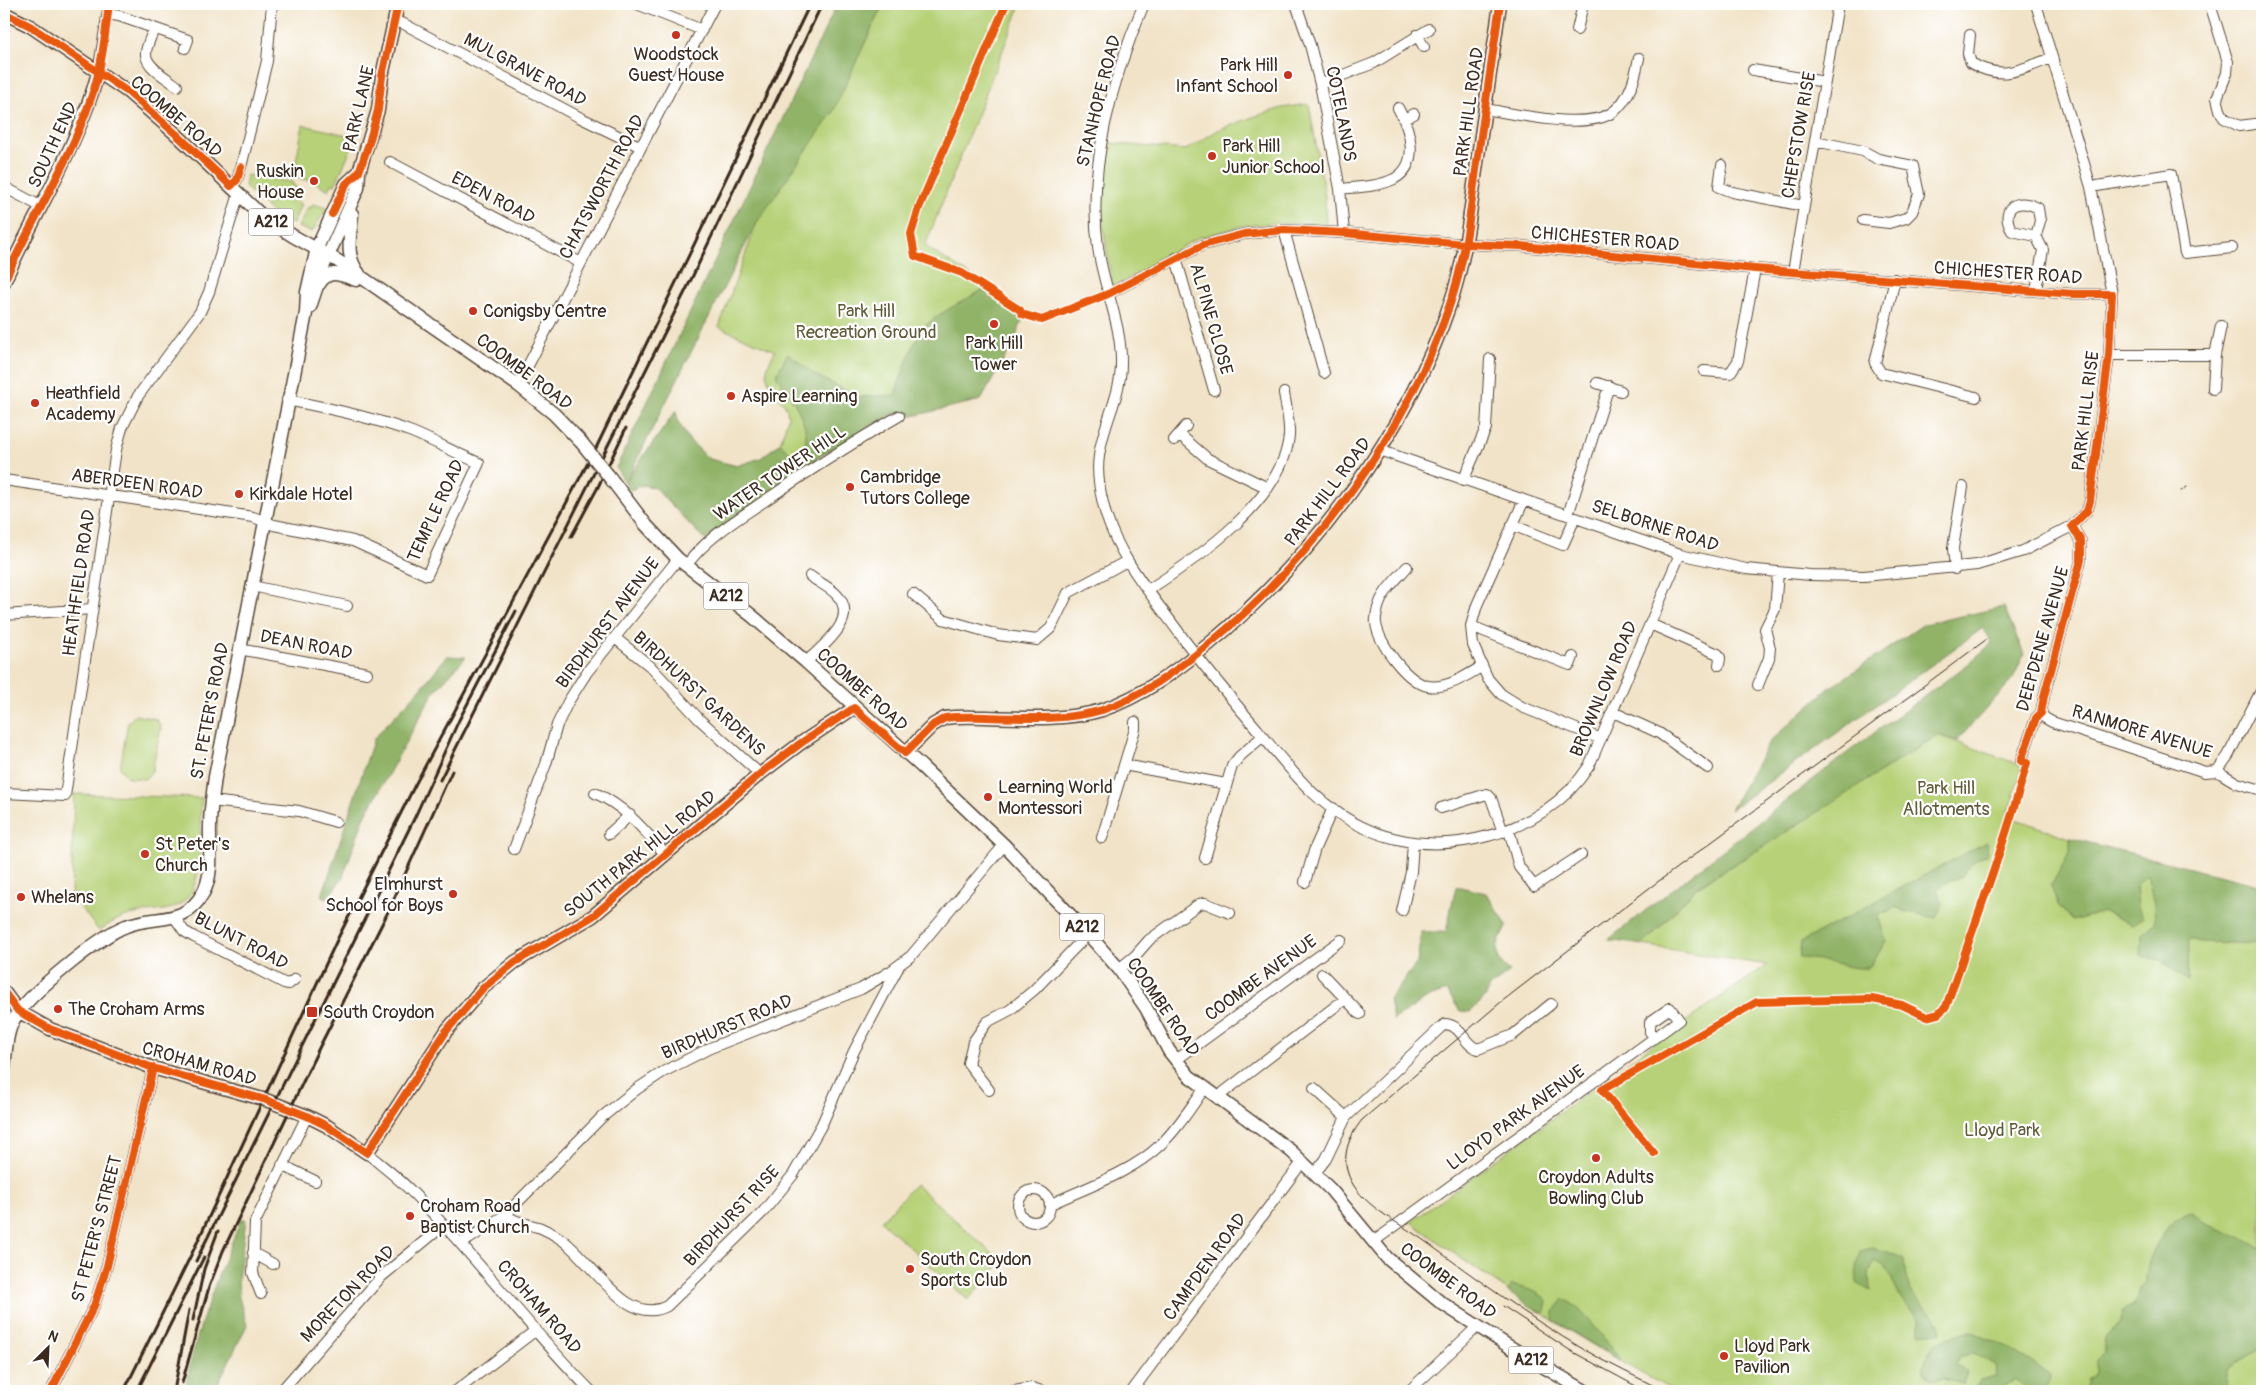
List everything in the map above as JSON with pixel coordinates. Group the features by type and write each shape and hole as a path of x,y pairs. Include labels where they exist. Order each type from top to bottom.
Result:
{"main road":[{"name":"PARK LANE","path":"329,255 358,188 359,172 375,124 382,76 398,4"},
{"name":"PARK HILL ROAD","path":"905,753 933,725 945,718 1046,717 1083,714 1103,709 1138,695 1196,654 1249,609 1285,572 1338,509 1379,450 1404,408 1429,356 1450,305 1464,244 1500,4"},
{"name":"A212","path":"4,13 30,26 98,73"},
{"name":"COOMBE ROAD","path":"98,73 128,92 272,223 329,255 518,385 554,414 581,442 646,525 682,562 806,662 1004,845 1088,934 1119,970 1146,1008 1176,1060 1188,1076 1218,1099 1269,1133 1303,1161 1387,1258 1440,1302 1477,1327 1585,1391"},
{"name":"SOUTH END","path":"4,282 40,206 70,149 90,103 98,73"},
{"name":"PARK LANE","path":"318,248 346,184 359,172"},
{"path":"352,204 348,241 350,256 354,266 368,283"},
{"name":"ST. PETER'S ROAD","path":"18,1012 47,983 116,930 136,923 175,918 194,906 206,886 209,864 211,802 239,649 306,313 307,292 318,248"},
{"name":"ST. PETER'S ROAD","path":"306,313 329,255"},
{"path":"318,285 326,276 336,273 368,283"},
{"name":"SOUTH PARK HILL ROAD","path":"366,1153 447,1030 483,988 515,962 593,916 760,774 801,743 854,708"},
{"path":"4,992 18,1012 10,1029 4,1067"},
{"name":"CROHAM ROAD","path":"18,1012 39,1024 78,1041 153,1068 266,1100 307,1116 327,1126 366,1153"}],"street":[{"path":"231,186 237,180 241,167 267,61 272,4"},
{"path":"637,4 702,30"},
{"name":"CHATSWORTH ROAD","path":"518,385 715,4"},
{"name":"STANHOPE ROAD","path":"1144,4 1117,82 1101,149 1096,180 1095,212 1098,248 1108,294 1121,338 1121,368 1114,405 1100,449 1098,477 1106,515 1128,561 1196,654"},
{"name":"COTELANDS","path":"1296,4 1310,45 1320,84 1340,189 1344,233"},
{"path":"1577,30 1583,4"},
{"name":"CHEPSTOW RISE","path":"1792,272 1838,4"},
{"name":"PARK HILL RISE","path":"2036,4 2091,186 2112,294 2110,355 2090,501 2087,511 2072,526"},
{"path":"2210,4 2228,62 2227,73 2217,98 2220,110 2224,118 2239,126 2262,123"},
{"path":"98,73 108,9 188,40 185,48"},
{"name":"MULGRAVE ROAD","path":"394,22 404,24 579,117 642,147"},
{"path":"154,28 146,52 147,59 153,67 178,86"},
{"path":"1320,84 1374,63 1429,29"},
{"path":"1417,35 1424,48"},
{"path":"1970,35 1968,54 1971,63 1987,70 2002,74 2012,73 2051,58"},
{"path":"1485,109 1566,120 1601,118 1613,112 1626,96 1634,81 1639,58"},
{"path":"1753,70 1825,82"},
{"path":"1340,189 1382,183 1395,178 1405,168 1411,154 1409,116 1398,108"},
{"path":"1815,140 1862,150 1878,159 1913,166 1919,194 1912,212 1906,218 1889,223 1863,220"},
{"name":"EDEN ROAD","path":"390,162 581,263"},
{"path":"1722,165 1720,187 1732,192 1804,206"},
{"path":"2091,186 2171,174 2185,253 2232,248"},
{"path":"4,187 40,206"},
{"name":"HEATHFIELD ROAD","path":"4,793 64,796 116,450 128,414 149,379 200,312 209,292 237,200 241,196"},
{"path":"1284,230 1324,373"},
{"name":"CHICHESTER ROAD","path":"1108,294 1203,245 1244,234 1284,230 1344,233 1464,244 1510,245 1755,269 2073,294 2112,294"},
{"path":"2036,236 2043,250 2036,290"},
{"name":"ALPINE CLOSE","path":"1176,258 1214,390"},
{"path":"1704,370 1730,373 1738,361 1755,269"},
{"path":"1895,279 1875,363 1881,373 1976,397"},
{"path":"2212,389 2215,355 2221,326"},
{"path":"2110,355 2215,355"},
{"path":"1463,481 1486,428 1490,359"},
{"path":"1597,383 1621,391"},
{"path":"1512,525 1563,545 1609,386"},
{"path":"1148,590 1194,560 1231,528 1268,488 1285,456 1289,434 1284,393"},
{"name":"TEMPLE ROAD","path":"264,522 345,538 427,575 479,463 414,433 394,426 358,415 288,400"},
{"name":"WATER TOWER HILL","path":"682,562 746,513 833,455 899,416"},
{"path":"1180,433 1208,459 1268,488"},
{"name":"SELBORNE ROAD","path":"1379,450 1463,481 1572,516 1680,554 1746,569 1778,573 1864,576 1955,569 1977,565 2023,551 2072,526"},
{"name":"ABERDEEN ROAD","path":"4,480 253,517 264,522"},
{"path":"1955,569 1953,548 1963,487"},
{"path":"1524,500 1476,606 1471,626 1473,646 1488,679 1501,694 1522,707 1601,738"},
{"name":"DEEPDENE AVENUE","path":"2022,761 2036,718 2041,713 2081,560 2082,541 2072,526"},
{"name":"BROWNLOW ROAD","path":"1196,654 1311,791 1333,808 1369,830 1413,842 1447,844 1506,831 1542,813 1566,794 1589,766 1680,554"},
{"path":"913,594 944,619 998,635 1037,640 1051,628 1068,593 1128,561"},
{"name":"BIRDHURST AVENUE","path":"514,849 564,709 583,678 615,638 682,562"},
{"path":"1407,567 1384,594 1378,606 1376,622 1381,639 1394,659 1414,679 1428,686 1447,684 1481,666"},
{"path":"1758,685 1770,658 1770,648 1765,629 1775,609 1778,573"},
{"path":"806,662 839,628 844,616 843,606 838,596 810,576"},
{"path":"252,586 347,606"},
{"path":"4,615 92,610"},
{"path":"1650,624 1718,654 1720,658 1719,666"},
{"path":"1471,626 1570,665 1573,657"},
{"name":"BIRDHURST GARDENS","path":"615,638 646,661 699,719 760,774"},
{"name":"DEAN ROAD","path":"239,649 367,673"},
{"path":"2217,771 2228,756 2262,688"},
{"path":"1613,712 1658,733 1708,768"},
{"name":"RANMORE AVENUE","path":"2041,713 2052,722 2205,772 2217,771 2237,783 2262,790"},
{"path":"1102,838 1135,729 1135,722"},
{"path":"1205,858 1226,784 1235,761 1263,736"},
{"path":"1124,765 1226,784"},
{"path":"595,793 614,803 630,815 666,855"},
{"path":"1441,808 1487,794 1491,798 1506,831 1520,867 1534,886 1581,855"},
{"path":"211,802 299,811 336,822"},
{"path":"1305,882 1315,848 1333,808"},
{"path":"609,834 630,815"},
{"path":"1402,911 1410,872 1413,842"},
{"name":"BIRDHURST ROAD","path":"461,1244 505,1215 602,1118 657,1076 710,1048 861,989 899,966 911,956 1004,845"},
{"path":"1119,970 1149,940 1199,904 1205,903 1230,913"},
{"name":"BLUNT ROAD","path":"175,918 184,931 194,937 284,983 288,984 295,979"},
{"path":"989,1090 968,1063 973,1042 987,1022 1010,1010 1034,990 1088,934"},
{"name":"COOMBE AVENUE","path":"1176,1060 1341,940"},
{"name":"BIRDHURST RISE","path":"505,1215 512,1220 542,1229 563,1240 578,1253 618,1296 634,1307 652,1312 667,1306 763,1212 793,1175 822,1124 854,1051 899,966"},
{"path":"1322,974 1360,1014"},
{"path":"1218,1099 1224,1092 1345,999"},
{"path":"1315,1173 1326,1159 1346,1117 1443,1025 1455,1026 1470,1046 1478,1049 1513,1035 1551,1004"},
{"name":"LLOYD PARK AVENUE","path":"1373,1242 1679,1020 1670,1008 1650,1022 1650,1032 1655,1037"},
{"name":"ST PETER'S STREET","path":"51,1391 94,1306 107,1266 153,1068"},
{"path":"1314,1088 1346,1117"},
{"path":"1051,1204 1107,1178 1153,1151 1175,1128 1204,1089"},
{"path":"261,1294 253,1273 255,1222 307,1116"},
{"name":"CROHAM ROAD","path":"366,1153 412,1191 592,1391"},
{"name":"CAMPDEN ROAD","path":"1132,1391 1303,1161"},
{"path":"282,1164 314,1181"},
{"name":"MORETON ROAD","path":"280,1391 381,1277 444,1225"},
{"path":"253,1253 273,1264"},
{"path":"1409,1391 1477,1327"},
{"path":"456,1391 536,1330"},
{"path":"1014,1391 1032,1388 1042,1391"}],"green space":[{"path":"837,4 883,4 833,112 757,222 627,479 676,411 678,422 689,440 709,459 737,466 761,458 780,443 794,456 798,453 803,448 806,440 803,420 793,400 776,375 788,353 815,375 859,397 895,395 917,338 926,325 946,310 982,290 1024,315 1015,339 981,400 900,419 896,413 822,455 705,540 654,487 643,485 630,490 616,468"},
{"name":"Park Hill Recreation Ground","path":"884,4 1021,4 925,246 1022,309 1024,315 1015,339 981,400 896,413 831,449 705,540 654,487 643,485 630,490 625,483 676,411 678,422 689,440 709,459 737,466 761,458 780,443 788,418 787,410 784,403 772,390 766,374 775,351 719,327 757,222"},
{"path":"1309,104 1325,196 1326,225 1279,223 1243,226 1197,238 1113,288 1104,233 1102,198 1105,162 1109,143 1186,150 1218,130 1250,118 1282,108"},
{"path":"303,125 356,137 335,185 332,184 329,190 313,181 293,177"},
{"path":"247,175 292,182 297,188 293,198 298,199 296,202 301,204 293,224 276,216 245,187"},
{"path":"313,204 327,208 312,232 298,227 308,207 311,208"},
{"path":"2004,607 2024,654 2013,679 1957,741 1938,735 1698,886 1643,945 1608,940 1851,750 1967,665 1992,643 1983,628 1730,810 1770,741 1828,689 1924,624"},
{"path":"447,656 466,657 434,692 364,818 342,879 327,898 322,896 374,738 422,687"},
{"path":"135,715 156,719 161,727 152,771 145,779 128,778 120,768 128,722"},
{"name":"Lloyd Park","path":"1938,735 2023,766 2007,816 2070,838 2102,856 2262,891 2262,1391 1674,1391 1572,1333 1475,1268 1411,1222 1652,1045 1767,965 1643,945 1696,888"},
{"path":"74,794 202,798 199,865 196,881 189,895 179,905 163,910 129,915 99,931 71,895"},
{"path":"2070,838 2262,886 2262,942 2259,944 2200,942 2189,939 2188,981 2161,960 2141,956 2142,934 2155,923 2154,904 2147,875 2136,886 2138,907 2143,918 2132,924 2104,912 2072,921 2058,905 2051,886 2070,852"},
{"path":"1986,842 1987,854 1974,861 1961,877 1950,880 1937,889 1942,905 1936,918 1903,911 1896,907 1878,916 1886,941 1869,968 1799,958 1801,942"},
{"path":"1456,886 1486,893 1507,925 1497,950 1500,961 1510,972 1490,987 1485,998 1470,1012 1460,1011 1447,991 1429,997 1393,1020 1389,999 1417,963 1421,932 1446,932"},
{"path":"915,1184 1002,1262 968,1300 881,1221"},
{"path":"2192,1212 2203,1222 2262,1248 2262,1349 2230,1366 2227,1373 2226,1391 2085,1391 2088,1379 2096,1373 2096,1360 2104,1352 2106,1336 2120,1322 2124,1310 2134,1305 2139,1289 2146,1282 2149,1262 2159,1240 2174,1222"},
{"path":"242,1218 246,1220 238,1280 239,1298 247,1325 214,1391 185,1391 201,1325"},
{"path":"1872,1248 1904,1259 1906,1277 1911,1290 1937,1320 1941,1332 1920,1334 1920,1318 1904,1302 1889,1273 1879,1263 1874,1261 1869,1273 1870,1291 1857,1283 1856,1267 1860,1251"},
{"path":"1512,1285 1531,1290 1547,1300 1545,1312 1543,1313 1508,1292"},
{"path":"1564,1299 1572,1303 1587,1317 1621,1358 1619,1360 1553,1320 1554,1312"},
{"path":"1970,1330 2011,1350 2041,1369 2049,1376 2048,1385 2036,1391 2027,1391 2015,1379 1997,1391 1974,1391 1980,1380 1997,1376 1995,1365 1974,1353 1961,1355 1954,1365 1962,1368 1967,1373 1963,1385 1945,1378 1931,1380 1922,1370 1930,1350 1939,1341"}],"tram line":[{"path":"2181,491 2187,487"},
{"path":"1664,1391 1593,1355 1542,1324 1378,1210 1361,1195 1349,1177 1346,1160 1348,1144 1362,1120 1501,1002 1648,889 1987,639"},
{"path":"1503,1306 1571,1351 1645,1391"}],"railway":[{"path":"124,1391 195,1247 337,940 416,783 597,446 810,4"},
{"path":"440,780 688,286 822,4"},
{"path":"571,537 597,489 626,428"},
{"path":"196,1261 414,819 459,720 516,611"},
{"path":"182,1383 209,1287 223,1251 319,1048 386,916 452,771"},
{"path":"193,1320 204,1269 218,1231"},
{"path":"137,1391 204,1257"},
{"path":"174,1391 189,1310"}],"cycle path":[{"path":"4,282 82,122 98,75 109,4"},
{"path":"332,214 346,184 359,172 369,143 378,110 382,76 398,4"},
{"path":"1006,4 919,208 911,234 915,256 962,273 1020,310 1022,314 1042,320 1108,294 1203,245 1244,234 1284,230 1344,233 1464,244 1521,246 1755,269 2073,294 2112,294 2109,355 2090,501 2087,511 2072,526 2081,541 2081,560 2041,713 2036,718 2021,761 2027,763 2009,825 1946,1007 1938,1014 1927,1017 1902,1005 1872,999 1757,1002 1602,1090 1654,1153"},
{"path":"4,992 18,1011 50,1029 153,1068 266,1100 307,1116 327,1126 367,1153 447,1030 483,988 515,962 593,916 760,774 801,743 854,708 905,753 933,725 945,718 1044,718 1088,714 1131,698 1158,682 1209,644 1248,610 1285,572 1320,532 1352,490 1382,446 1409,400 1450,304 1460,271 1500,4"},
{"path":"4,13 30,26 128,92 231,186 237,180 241,167"},
{"path":"51,1391 94,1306 107,1266 153,1068"}],"place":[{"name":"Woodstock Guest House","path":"676,35"},
{"name":"Park Hill Infant School","path":"1288,75"},
{"name":"Park Hill Junior School","path":"1212,156"},
{"name":"Ruskin House","path":"314,181"},
{"name":"Conigsby Centre","path":"473,311"},
{"name":"Park Hill Tower","path":"994,324"},
{"name":"Aspire Learning","path":"731,396"},
{"name":"Heathfield Academy","path":"35,403"},
{"name":"Cambridge Tutors College","path":"850,487"},
{"name":"Kirkdale Hotel","path":"239,494"},
{"name":"Learning World Montessori","path":"988,797"},
{"name":"St Peter's Church","path":"145,854"},
{"name":"Elmhurst School for Boys","path":"453,894"},
{"name":"Whelans","path":"21,897"},
{"name":"The Croham Arms","path":"58,1009"},
{"name":"South Croydon","path":"312,1012"},
{"name":"Croydon Adults Bowling Club","path":"1596,1158"},
{"name":"Croham Road Baptist Church","path":"410,1216"},
{"name":"South Croydon Sports Club","path":"910,1269"},
{"name":"Lloyd Park Pavilion","path":"1724,1356"}],"park label":[{"name":"Park Hill Allotments","path":"1946,798"}]}
